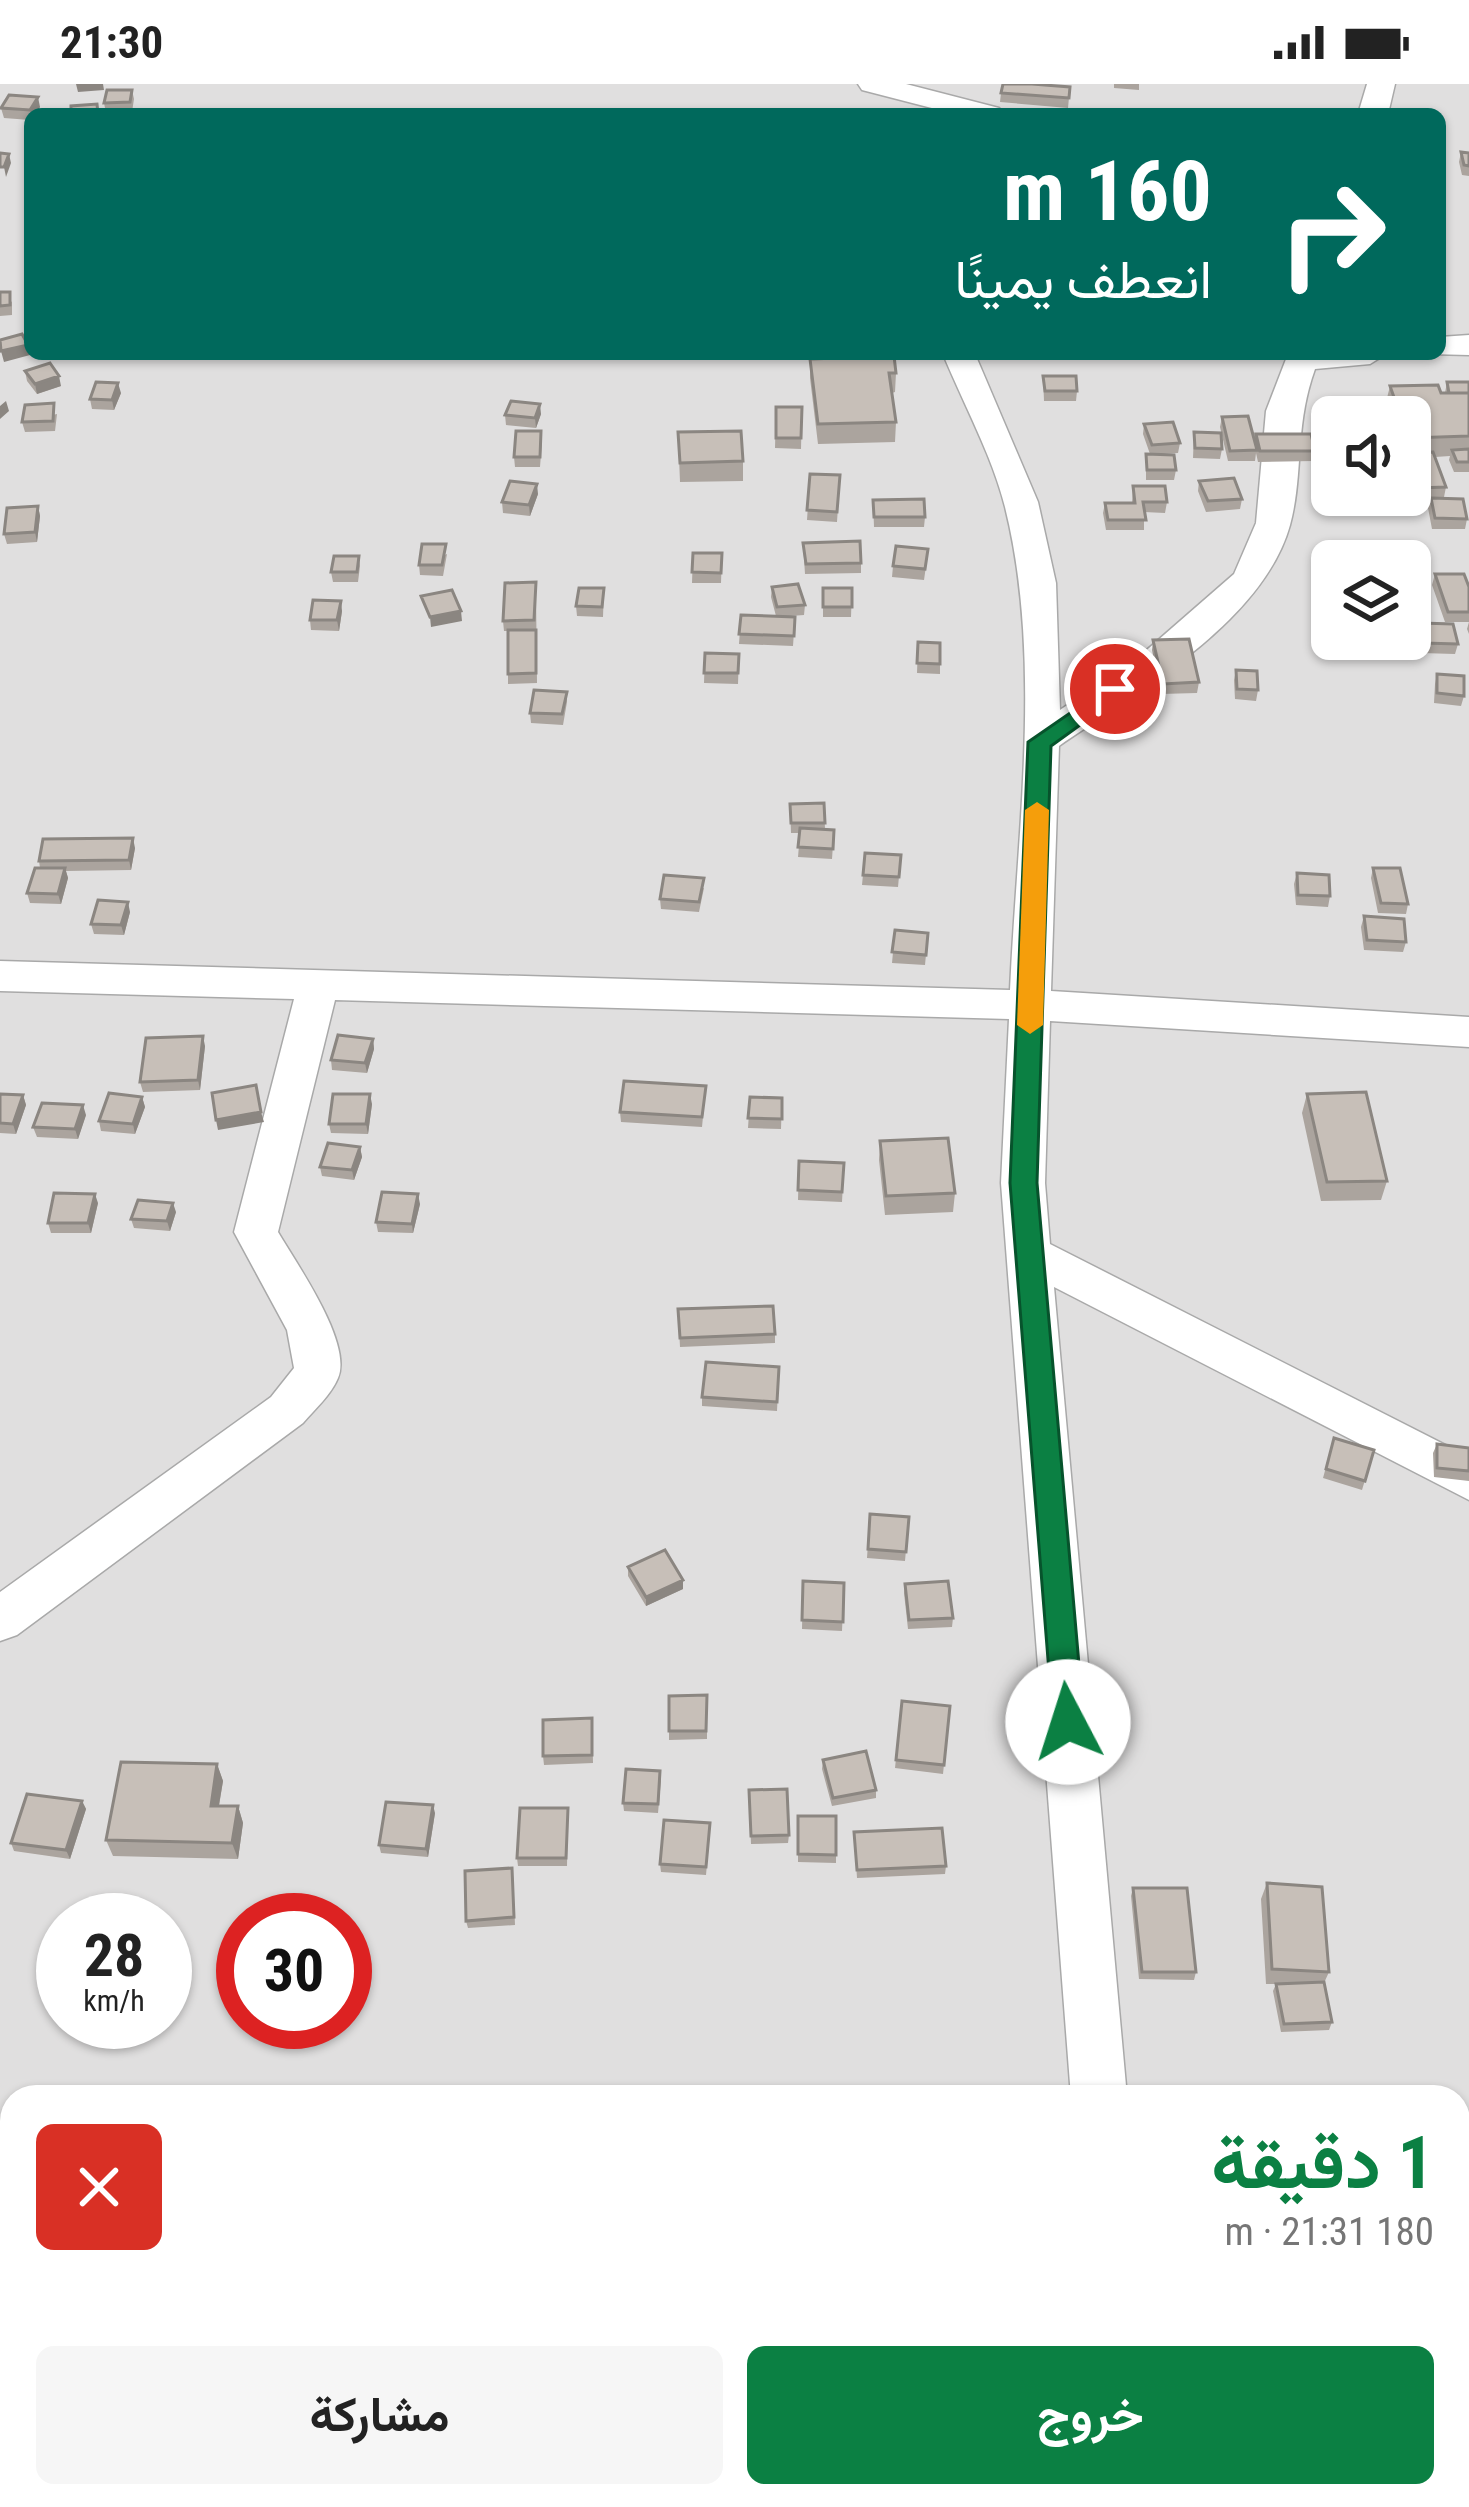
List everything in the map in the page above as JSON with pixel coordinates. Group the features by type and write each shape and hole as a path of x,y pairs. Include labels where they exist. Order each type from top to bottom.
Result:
{"street":[{"path":"872,84 966,108"},
{"path":"961,360 1021,502 1038,583 1043,663 1024,1183 1098,2085"},
{"path":"1039,742 1154,663 1250,579 1274,524 1283,411 1301,360"},
{"path":"0,976 1031,1005 1469,1032"},
{"path":"0,1620 287,1410 318,1372 310,1329 256,1232 318,985"},
{"path":"1030,1254 1469,1480"}],"shaded area":[{"path":"0,84 1469,84 1469,2085 0,2085"}],"building":[{"path":"1003,84 1070,87 1069,98 1001,93"},
{"path":"107,90 132,90 130,102 104,103"},
{"path":"9,95 38,97 31,108 1,108"},
{"path":"0,292 10,292 10,305 0,306"},
{"path":"22,334 24,346 1,351 0,340"},
{"path":"810,360 894,360 896,373 889,373 896,422 818,424"},
{"path":"50,363 59,376 35,384 25,371"},
{"path":"1043,376 1076,376 1077,391 1045,391"},
{"path":"96,382 118,383 112,400 90,399"},
{"path":"1447,382 1469,382 1469,393 1449,393"},
{"path":"1438,385 1441,393 1469,393 1469,436 1431,437 1431,396 1394,396 1390,386"},
{"path":"511,401 540,404 535,418 505,415"},
{"path":"54,403 53,421 22,422 25,405"},
{"path":"776,407 802,407 801,438 776,438"},
{"path":"1248,416 1257,450 1230,451 1222,417"},
{"path":"1173,422 1180,443 1152,445 1144,424"},
{"path":"516,431 541,431 540,457 514,457"},
{"path":"741,431 743,461 680,463 678,432"},
{"path":"1194,432 1221,433 1222,449 1195,448"},
{"path":"1256,434 1311,434 1311,451 1260,451"},
{"path":"1469,449 1469,462 1457,462 1452,450"},
{"path":"1433,452 1446,487 1431,488"},
{"path":"1146,454 1174,455 1176,470 1147,470"},
{"path":"810,474 840,475 837,512 807,510"},
{"path":"1234,478 1242,499 1208,501 1199,481"},
{"path":"510,481 537,484 529,505 502,502"},
{"path":"1133,486 1165,486 1167,502 1143,502 1146,520 1108,520 1105,503 1135,503"},
{"path":"1431,498 1463,499 1467,519 1435,518"},
{"path":"924,499 925,517 874,517 873,500"},
{"path":"38,506 35,532 4,534 7,508"},
{"path":"860,541 861,563 806,564 803,543"},
{"path":"422,544 446,544 442,565 419,565"},
{"path":"896,546 928,549 925,569 893,566"},
{"path":"693,553 722,553 721,573 692,572"},
{"path":"334,556 359,556 357,572 331,572"},
{"path":"1435,574 1464,574 1469,612 1448,612"},
{"path":"536,582 534,620 503,621 505,583"},
{"path":"798,584 805,605 777,607 772,587"},
{"path":"579,588 604,588 602,607 576,606"},
{"path":"823,588 852,588 852,607 823,607"},
{"path":"452,590 461,611 430,617 421,596"},
{"path":"313,600 341,601 337,620 310,620"},
{"path":"741,615 795,617 794,636 739,634"},
{"path":"1431,623 1453,624 1458,644 1431,643"},
{"path":"508,630 536,630 536,673 508,674"},
{"path":"1189,639 1199,682 1163,684 1153,640"},
{"path":"918,642 940,643 940,664 917,663"},
{"path":"705,653 739,654 738,673 704,673"},
{"path":"1236,670 1257,671 1258,690 1237,689"},
{"path":"1437,674 1464,676 1464,696 1437,693"},
{"path":"534,690 567,692 562,714 530,713"},
{"path":"824,803 825,823 791,823 790,804"},
{"path":"800,828 834,830 833,849 798,847"},
{"path":"133,838 129,860 39,861 43,839"},
{"path":"865,853 901,855 899,877 863,875"},
{"path":"35,868 65,868 58,894 27,893"},
{"path":"1373,868 1400,868 1408,904 1381,903"},
{"path":"1297,873 1329,875 1330,896 1298,895"},
{"path":"664,875 704,878 699,902 660,899"},
{"path":"98,900 128,902 121,925 91,924"},
{"path":"1364,916 1404,919 1406,942 1367,940"},
{"path":"895,930 928,933 926,955 892,952"},
{"path":"338,1035 373,1039 365,1063 331,1060"},
{"path":"203,1036 198,1080 140,1082 146,1038"},
{"path":"624,1081 706,1086 702,1117 620,1112"},
{"path":"256,1085 261,1112 216,1120 212,1093"},
{"path":"1366,1092 1387,1181 1327,1182 1307,1094"},
{"path":"109,1093 142,1097 133,1124 99,1121"},
{"path":"0,1094 23,1095 13,1124 0,1123"},
{"path":"333,1094 370,1094 366,1124 329,1124"},
{"path":"750,1097 782,1098 782,1119 748,1118"},
{"path":"42,1103 83,1105 75,1129 33,1127"},
{"path":"948,1138 955,1193 886,1196 880,1141"},
{"path":"328,1143 360,1147 352,1170 320,1167"},
{"path":"799,1161 844,1163 842,1192 798,1190"},
{"path":"382,1192 418,1194 412,1224 376,1222"},
{"path":"54,1193 95,1194 88,1223 48,1223"},
{"path":"138,1200 173,1203 167,1221 131,1219"},
{"path":"773,1306 775,1334 680,1338 678,1309"},
{"path":"706,1362 779,1367 777,1402 702,1397"},
{"path":"1334,1438 1374,1450 1365,1481 1326,1469"},
{"path":"1437,1444 1469,1448 1469,1471 1437,1468"},
{"path":"870,1514 909,1517 906,1552 868,1549"},
{"path":"665,1550 683,1580 646,1597 628,1567"},
{"path":"803,1581 844,1583 843,1622 802,1620"},
{"path":"948,1581 953,1618 909,1620 905,1584"},
{"path":"707,1695 706,1731 669,1731 669,1696"},
{"path":"902,1701 950,1706 944,1765 896,1760"},
{"path":"592,1718 592,1755 543,1756 543,1720"},
{"path":"866,1751 876,1790 833,1798 823,1760"},
{"path":"121,1762 217,1764 211,1806 238,1806 232,1843 106,1840"},
{"path":"626,1769 660,1771 658,1804 623,1803"},
{"path":"787,1789 789,1835 751,1836 749,1790"},
{"path":"27,1794 82,1801 66,1850 11,1843"},
{"path":"386,1802 433,1805 426,1849 379,1845"},
{"path":"520,1808 568,1808 566,1858 517,1858"},
{"path":"798,1816 836,1816 836,1855 798,1854"},
{"path":"664,1820 710,1823 706,1867 660,1864"},
{"path":"942,1828 946,1866 857,1870 854,1832"},
{"path":"512,1868 514,1917 466,1921 465,1871"},
{"path":"1267,1883 1322,1887 1329,1972 1272,1969"},
{"path":"1133,1888 1187,1888 1196,1972 1142,1972"},
{"path":"1324,1982 1332,2022 1284,2024 1276,1984"}],"slow traffic":[{"path":"1030,1025 1037,810"}],"route":[{"path":"1068,1722 1024,1183 1039,742 1115,689"}]}
